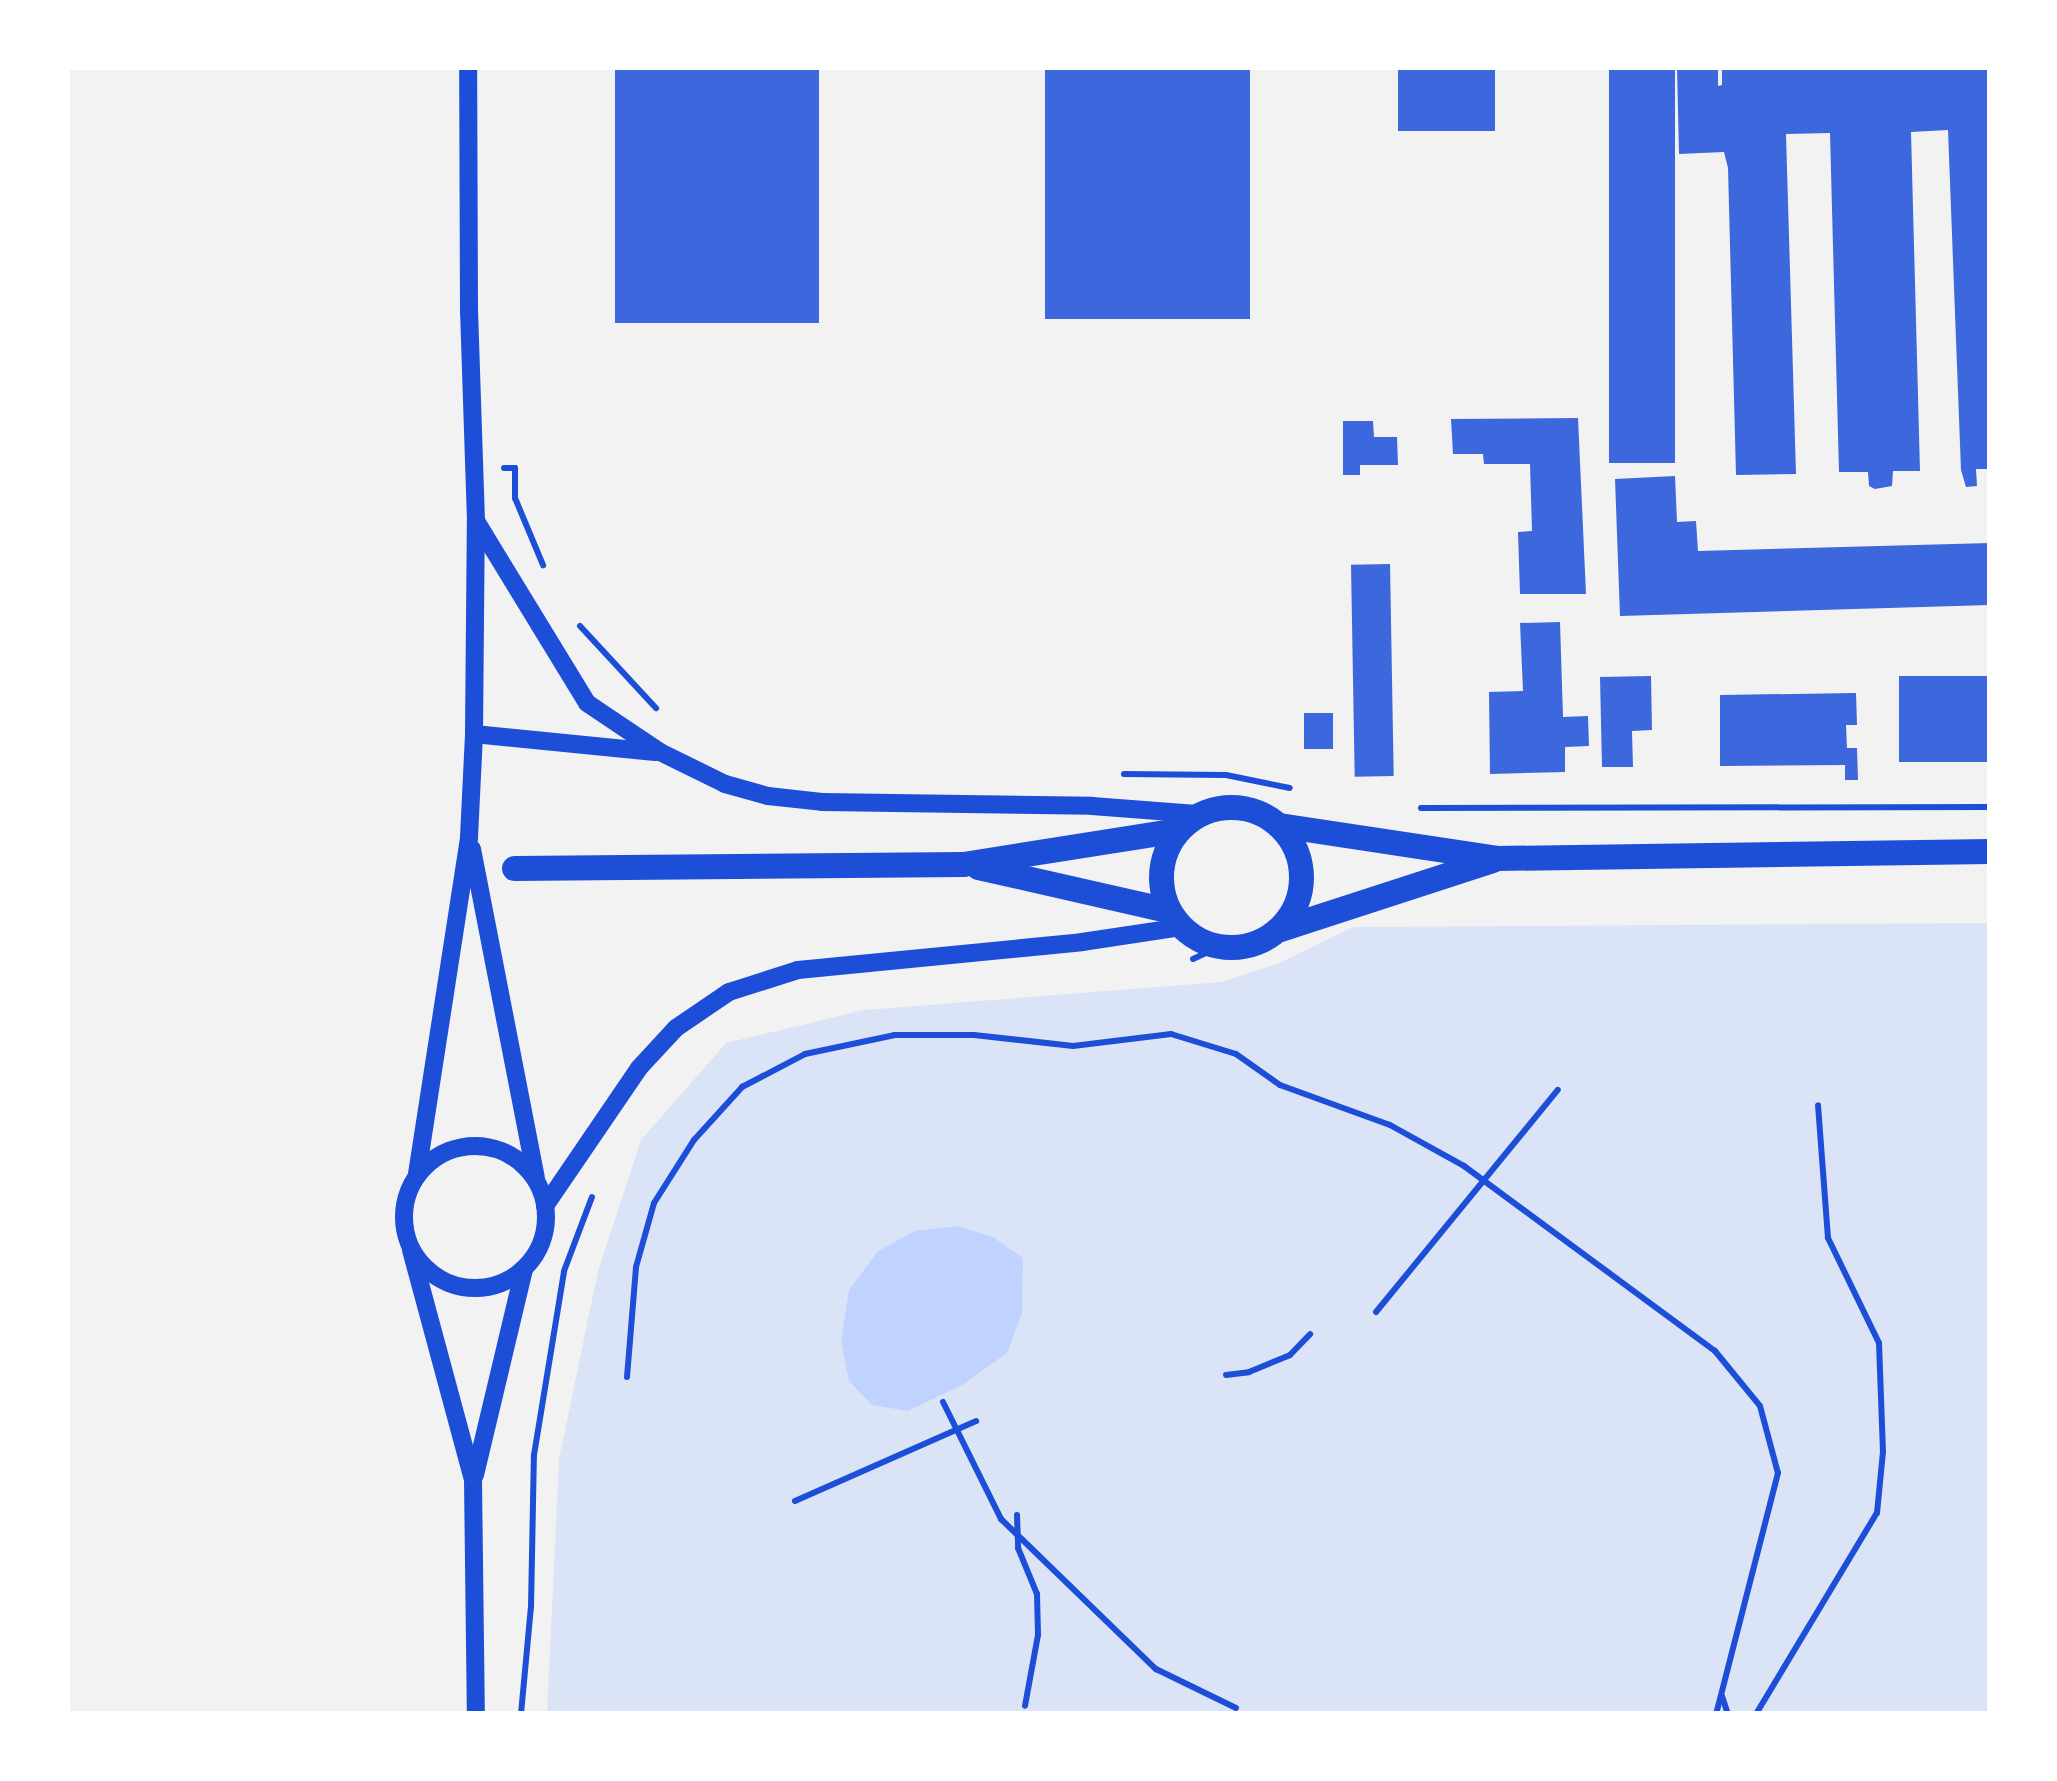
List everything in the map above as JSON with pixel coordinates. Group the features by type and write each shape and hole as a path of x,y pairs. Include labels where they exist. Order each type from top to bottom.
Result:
{"main road":[{"path":"514,868 963,864 1187,822 1218,807 1240,806 1261,812 1279,825 1301,865 1297,899 1280,928"},
{"path":"1174,918 1160,868 1187,822"},
{"path":"1279,825 1497,858 1990,851"},
{"path":"963,864 1174,918 1198,940 1219,947 1262,941 1280,928 1497,858"}],"street":[{"path":"468,68 476,521 469,838 418,1174 404,1202 404,1227 474,1480"},
{"path":"476,521 587,703 660,752 725,784 768,796 822,802 1092,806 1187,822"},
{"path":"474,734 660,752"},
{"path":"469,838 545,1206 539,1249 524,1270 474,1480 476,1714"},
{"path":"545,1206 640,1068 676,1028 729,992 798,970 1174,918"},
{"path":"418,1174 445,1153 479,1146 502,1151 522,1164 537,1182"},
{"path":"411,1250 426,1270 449,1284 468,1288 501,1284 524,1270"}],"path":[{"path":"474,468 515,468 515,498 544,568"},
{"path":"572,616 661,714"},
{"path":"1110,774 1226,775 1298,790"},
{"path":"1408,808 1990,807"},
{"path":"1174,960 1194,959 1219,947"},
{"path":"627,1377 636,1267 654,1203 694,1140 742,1087 804,1054 895,1036 974,1035 1073,1046 1171,1034 1236,1054 1280,1086 1390,1124 1464,1166 1716,1351 1760,1406 1778,1472 1716,1714"},
{"path":"1376,1312 1558,1090"},
{"path":"1756,1714 1878,1513 1883,1452 1879,1343 1828,1238 1818,1105"},
{"path":"521,1714 532,1608 534,1454 564,1271 596,1186"},
{"path":"1226,1375 1290,1355 1310,1334"},
{"path":"943,1402 1001,1519 1156,1668 1236,1708"},
{"path":"795,1501 976,1420"},
{"path":"1017,1515 1014,1531 1038,1594 1038,1636 1025,1706"},
{"path":"1722,1696 1728,1714"}],"shaded area":[{"path":"1989,923 1989,1713 547,1714 559,1459 598,1271 641,1140 726,1043 864,1010 1221,982 1277,964 1353,927"}],"water":[{"path":"958,1226 993,1237 1023,1258 1022,1313 1007,1353 962,1385 908,1411 872,1405 849,1381 841,1341 849,1290 878,1251 915,1231"}],"building":[{"path":"615,68 819,68 819,323 615,323"},
{"path":"1045,68 1250,68 1250,319 1045,319"},
{"path":"1398,68 1495,68 1495,131 1398,131"},
{"path":"1609,68 1675,68 1675,463 1609,463"},
{"path":"1677,68 1718,68 1718,86 1722,85 1722,68 1990,68 1990,469 1976,469 1977,486 1966,487 1961,470 1948,130 1911,132 1920,471 1893,471 1892,486 1875,489 1869,486 1868,472 1839,472 1830,133 1786,134 1796,474 1736,475 1728,168 1724,152 1679,154"},
{"path":"1578,418 1586,594 1520,594 1518,532 1532,531 1530,464 1484,464 1483,454 1453,454 1451,419"},
{"path":"1343,421 1373,421 1374,437 1397,437 1398,465 1360,465 1360,475 1343,475"},
{"path":"1675,476 1677,522 1696,521 1698,551 1990,543 1990,605 1620,616 1615,479"},
{"path":"1390,564 1394,776 1355,777 1351,565"},
{"path":"1560,622 1563,717 1588,716 1589,746 1565,747 1565,772 1490,774 1489,692 1523,691 1520,623"},
{"path":"1651,676 1652,730 1632,731 1633,767 1602,767 1600,677"},
{"path":"1899,676 1990,676 1990,762 1899,762"},
{"path":"1856,693 1857,725 1846,725 1847,748 1857,748 1858,780 1845,780 1845,765 1720,766 1720,695"},
{"path":"1304,713 1333,713 1333,749 1304,749"}]}
